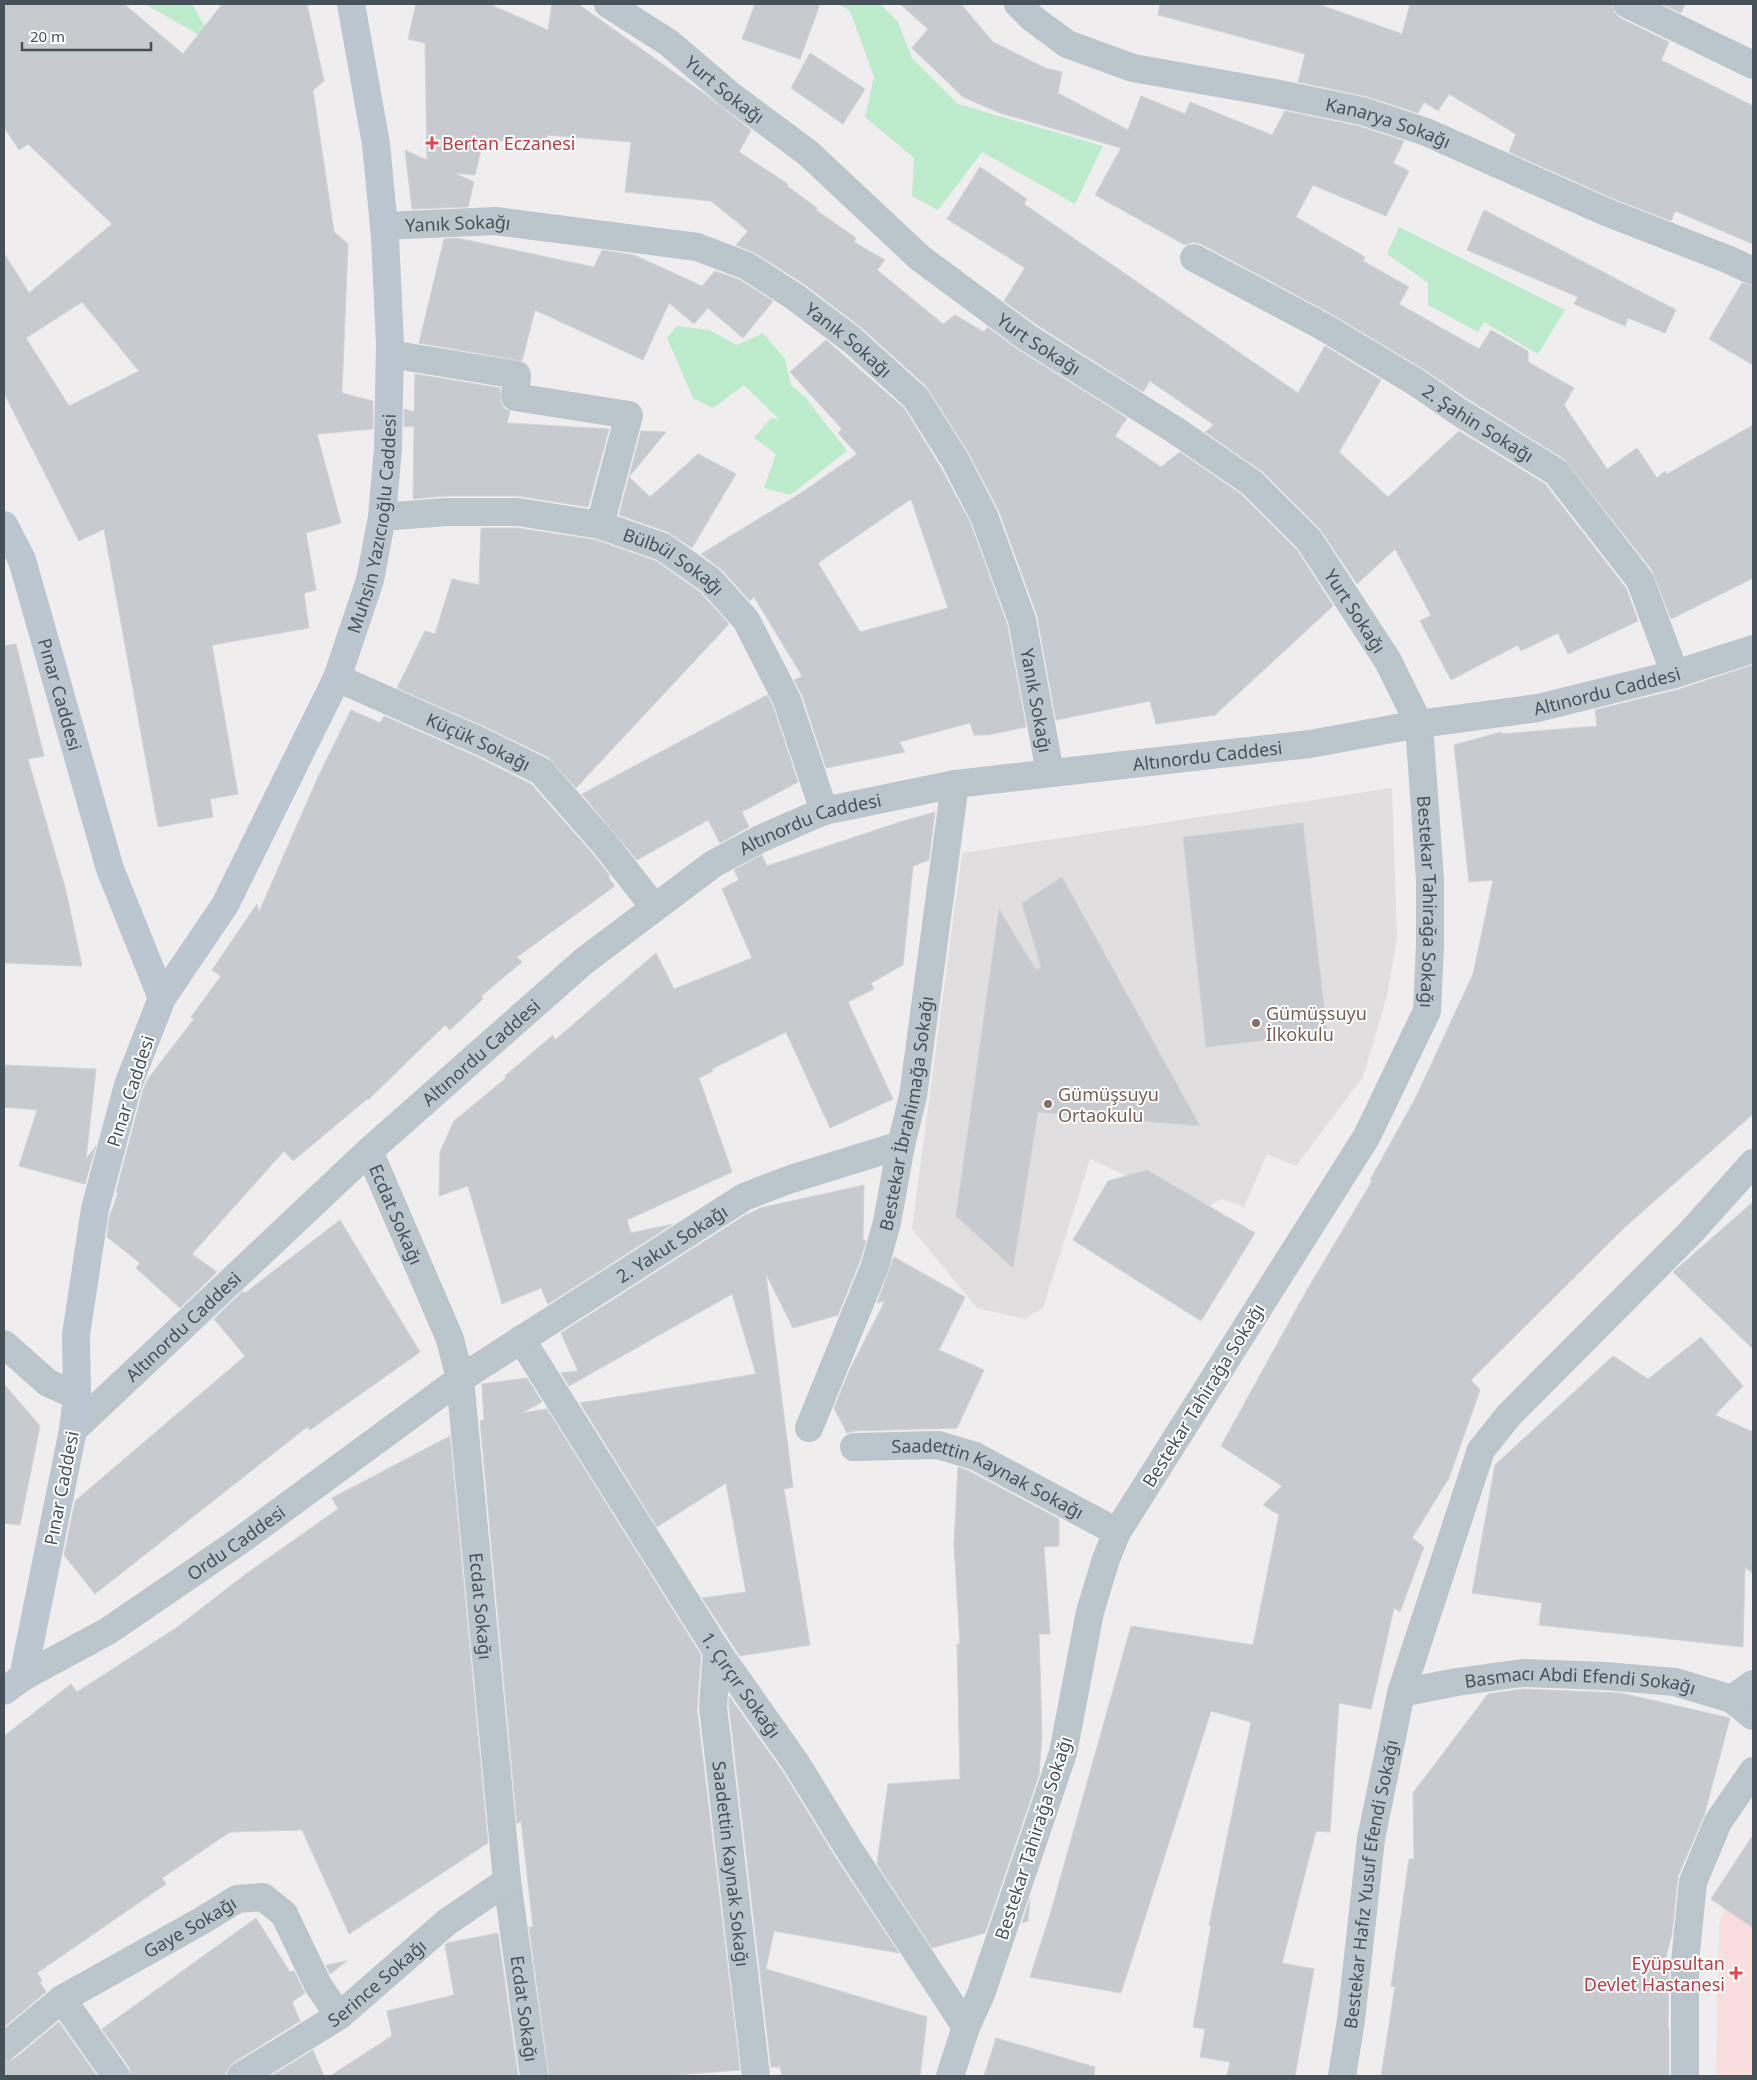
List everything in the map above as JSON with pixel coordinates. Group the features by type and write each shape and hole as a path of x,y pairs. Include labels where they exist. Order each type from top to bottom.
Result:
{"main road":[{"name":"Muhsin Yazıcıoğlu Caddesi","path":"162,998 225,905 337,678 370,580 382,517 388,448 390,354 384,226 376,144 351,4"},
{"name":"Pınar Caddesi","path":"4,525 22,560 110,869 162,998 128,1085 95,1208 76,1335 77,1396 73,1430 13,1684"}],"street":[{"name":"Yurt Sokağı","path":"608,4 668,43 730,95 808,153 920,258 1028,338 1175,430 1252,483 1309,540 1388,661 1418,724"},
{"name":"Kanarya Sokağı","path":"1018,4 1032,18 1067,44 1077,48 1133,68 1353,109 1417,129 1606,212 1753,271"},
{"path":"1627,4 1753,65"},
{"name":"Yanık Sokağı","path":"384,226 496,221 696,247 747,266 794,297 852,340 916,398 955,460 984,516 1022,620 1050,773"},
{"name":"2. Şahin Sokağı","path":"1194,258 1338,336 1417,383 1556,472 1640,580 1675,674"},
{"path":"390,354 518,375 515,397 629,415 600,525"},
{"name":"Bülbül Sokağı","path":"382,517 446,512 518,512 600,525 663,547 710,580 746,620 787,700 824,811"},
{"name":"Altınordu Caddesi","path":"73,1430 369,1151 584,961 713,864 760,839 824,811 956,784 1310,744 1418,724 1538,708 1675,674 1753,649"},
{"name":"Küçük Sokağı","path":"337,678 482,742 541,771 604,843 654,907"},
{"name":"Bestekar Tahirağa Sokağı","path":"950,2076 966,2027 982,1994 1063,1753 1090,1612 1106,1559 1118,1532 1367,1136 1427,1011 1430,880 1418,724"},
{"name":"Bestekar İbrahimağa Sokağı","path":"809,1428 875,1266 887,1222 901,1145 913,1096 956,784"},
{"name":"2. Yakut Sokağı","path":"460,1379 701,1227 744,1197 791,1179 901,1145"},
{"name":"Ecdat Sokağı","path":"369,1151 450,1339 460,1379 506,1881 534,2076"},
{"name":"Bestekar Hafız Yusuf Efendi Sokağı","path":"1342,2076 1351,2020 1371,1839 1401,1693 1481,1450 1510,1415 1691,1232 1753,1163"},
{"name":"1. Çırçır Sokağı","path":"521,1339 717,1651 796,1763 850,1851 966,2027"},
{"path":"4,1344 48,1383 77,1396"},
{"name":"Ordu Caddesi","path":"13,1684 108,1631 241,1540 460,1379"},
{"name":"Saadettin Kaynak Sokağı","path":"854,1447 938,1445 974,1456 1118,1532"},
{"name":"Saadettin Kaynak Sokağı","path":"717,1651 713,1707 756,2076"},
{"name":"Basmacı Abdi Efendi Sokağı","path":"1401,1693 1457,1682 1522,1673 1605,1676 1675,1682 1742,1691 1753,1716"},
{"path":"1685,2076 1685,1962 1693,1882 1718,1822 1753,1771"},
{"name":"Serince Sokağı","path":"241,2076 339,2016 447,1922 506,1881"},
{"name":"Gaye Sokağı","path":"4,2047 62,1999 237,1899 263,1897 284,1914 318,1985 339,2016"},
{"path":"62,1999 116,2076"}],"shaded area":[{"path":"1392,788 1397,938 1387,996 1363,1077 1296,1166 1267,1154 1244,1207 1222,1199 1201,1210 1090,1159 1043,1308 1024,1319 977,1308 912,1229 962,853"},
{"name":"Eyüpsultan Devlet Hastanesi","path":"1753,1852 1753,2076 1716,2076 1719,1925 1729,1891"}],"green space":[{"path":"145,4 192,4 215,44"},
{"path":"838,4 880,4 898,22 912,58 958,104 1103,146 1075,204 982,152 938,210 912,196 914,158 865,117 874,77 850,11"},
{"path":"1399,227 1565,310 1538,354 1484,322 1478,332 1428,305 1428,283 1387,254"},
{"path":"677,326 709,330 737,345 763,333 785,359 791,385 805,397 847,451 790,495 764,488 776,454 754,438 771,418 780,420 744,385 713,408 693,398 667,338"}],"building":[{"path":"4,4 124,4 183,54 222,4 307,4 324,81 313,90 334,232 348,244 342,393 373,401 373,429 317,434 341,523 306,533 316,590 304,593 309,628 212,645 238,794 210,799 213,817 158,827 104,529 79,541 4,393 4,253 29,293 112,224 28,144 19,150 4,127","holes":["82,302 139,371 69,406 26,338"]},
{"path":"416,4 489,4 548,30 552,4 578,4 706,95 751,130 739,152 788,184 787,186 817,208 816,210 856,238 854,242 885,260 877,270 943,324 955,315 984,332 987,327 1020,351 1127,418 1115,436 1161,467 1180,452 1242,495 1297,550 1333,606 1215,715 1156,724 1150,701 1056,720 1037,615 999,511 968,452 927,387 862,328 804,284 755,253 736,245 748,231 711,201 625,192 631,142 547,135 547,141 483,141 475,175 454,173 474,182 468,207 412,209 405,150 427,160 425,43 408,39"},
{"path":"755,4 820,4 800,59 742,39"},
{"path":"900,4 961,4 993,42 1045,68 1062,72 1058,93 1128,130 1141,96 1185,114 1190,102 1272,135 1285,111 1358,126 1404,141 1393,163 1409,171 1386,216 1313,185 1296,217 1365,257 1363,261 1409,287 1399,304 1479,349 1491,330 1528,351 1528,362 1574,388 1564,405 1607,469 1637,448 1657,478 1665,471 1667,474 1753,425 1753,578 1671,619 1652,570 1564,459 1425,370 1330,313 1201,244 1193,242 1185,245 1095,195 1121,148 1000,113 963,97 912,48 928,29"},
{"path":"1160,4 1318,4 1402,34 1410,4 1612,4 1614,12 1620,18 1669,42 1661,60 1753,106 1753,244 1675,211 1671,221 1612,198 1509,152 1516,134 1449,94 1438,111 1424,102 1418,113 1365,96 1298,82 1305,54 1158,15"},
{"path":"1662,4 1685,4 1681,13"},
{"path":"810,53 865,89 843,124 791,88"},
{"path":"980,167 1027,199 1024,204 1298,393 1325,346 1381,380 1339,452 1388,497 1459,431 1545,484 1626,588 1638,621 1568,654 1558,633 1521,651 1518,645 1451,680 1420,621 1431,615 1395,549 1357,584 1320,529 1263,472 1205,432 1214,425 1150,381 1143,392 1037,325 1004,301 1025,268 947,219"},
{"path":"1484,210 1676,310 1665,333 1628,318 1625,326 1574,304 1578,297 1467,250"},
{"path":"457,238 594,267 602,250 634,255 702,286 715,271 740,280 773,301 743,338 708,308 694,324 669,303 643,360 535,310 522,361 419,343 444,239"},
{"path":"1742,283 1753,286 1753,365 1709,339"},
{"path":"826,340 904,408 941,468 970,522 1007,624 1026,727 988,735 974,735 970,723 899,742 905,752 826,768 802,695 794,680 802,676 754,597 750,601 721,569 701,554 801,493 857,454 838,433 842,429 790,372","holes":["911,499 948,608 860,632 818,563"]},
{"path":"415,374 500,388 501,403 505,409 510,411 507,423 609,429 588,507 518,496 446,496 413,499 414,426 404,427 404,409 414,412"},
{"path":"641,431 666,432 629,477 650,497 698,454 736,474 692,548 668,532 619,515"},
{"path":"481,528 517,528 596,540 656,561 700,592 729,624 576,788 548,757 397,688 425,631 435,634 452,579 479,585"},
{"path":"16,644 44,756 28,759 66,891 82,966 4,963 4,646"},
{"path":"1753,665 1753,1114 1625,1227 1471,1380 1480,1390 1449,1478 1412,1538 1424,1547 1400,1612 1394,1608 1371,1709 1339,1703 1330,1832 1316,1831 1282,1963 1314,1969 1295,2076 1227,2076 1230,2062 1200,2057 1205,2029 1193,2027 1211,1926 1209,1925 1251,1722 1211,1711 1121,1993 1030,1977 1050,1915 1131,1626 1253,1645 1279,1515 1263,1505 1282,1486 1221,1446 1304,1295 1372,1181 1370,1180 1416,1097 1473,974 1493,880 1469,882 1454,745 1501,732 1501,734 1597,726 1595,710 1680,689"},
{"path":"767,695 773,706 798,782 742,812 749,827 720,843 708,820 637,860 582,794"},
{"path":"351,710 380,723 384,716 475,756 531,784 592,853 610,876 608,877 615,886 517,957 522,962 481,996 483,999 450,1030 445,1025 368,1100 293,1161 284,1151 192,1254 217,1272 180,1308 136,1268 140,1263 107,1237 109,1218 118,1193 116,1192 143,1090 147,1080 194,1019 191,1017 221,976 212,970 257,904 259,912 318,777"},
{"path":"935,812 929,860 913,866 903,965 871,983 874,989 848,1002 893,1099 830,1128 786,1032 712,1069 713,1071 699,1078 732,1172 627,1220 631,1233 673,1224 548,1304 541,1288 502,1304 468,1186 439,1196 440,1152 454,1121 506,1078 505,1076 553,1035 555,1040 656,953 674,989 752,958 722,889 739,880 734,870 762,855 767,866"},
{"path":"1303,823 1327,1033 1206,1047 1183,837"},
{"path":"1062,877 1200,1126 1038,1112 1013,1268 956,1216 999,909 1036,970 1041,967 1022,903"},
{"path":"4,1065 96,1069 86,1159 96,1146 85,1184 19,1166 37,1110 4,1107"},
{"path":"1147,1170 1255,1233 1201,1321 1073,1240 1108,1181"},
{"path":"864,1185 863,1240 866,1241 838,1315 793,1328 766,1274 793,1487 784,1489 810,1645 740,1656 702,1598 746,1592 726,1483 657,1527 580,1403 756,1374 732,1294 569,1386 561,1373 578,1371 561,1333 747,1214 760,1208"},
{"path":"1753,1202 1753,1349 1673,1272"},
{"path":"340,1220 420,1352 310,1430 307,1427 95,1594 64,1555 75,1501 245,1356 214,1319 243,1291 245,1293"},
{"path":"894,1257 965,1297 939,1350 984,1370 957,1428 854,1431 847,1433 834,1408 850,1369 885,1301 877,1303"},
{"path":"1701,1337 1743,1386 1715,1415 1753,1432 1753,1574 1745,1567 1743,1647 1539,1625 1542,1603 1472,1593 1495,1465 1613,1356 1648,1379"},
{"path":"527,1378 542,1402 522,1413 547,1409 701,1655 697,1709 740,2070 664,2076 549,2076 529,1927 533,1927 521,1821 517,1824 480,1421 484,1420 482,1384"},
{"path":"4,1384 40,1426 20,1525 4,1523"},
{"path":"450,1436 488,1843 349,1934 302,1830 230,1832 162,1878 166,1884 37,1973 42,1980 40,1982 46,1992 4,2027 4,1736 71,1684 77,1692 176,1628 247,1573 338,1509 332,1498"},
{"path":"958,1467 1059,1519 1059,1546 1044,1547 1050,1634 1039,1634 1042,1735 1039,1775 985,1933 932,1948 877,1864 888,1784 960,1779 957,1644 960,1644 954,1544"},
{"path":"1523,1689 1621,1693 1730,1718 1704,1816 1678,1876 1672,1934 1662,1972 1669,1961 1669,2076 1381,2076 1395,1986 1391,1987 1409,1859 1414,1859 1413,1793 1488,1694"},
{"path":"729,1696 783,1772 837,1860 899,1953 774,1931 766,1969 927,2017 920,2076 782,2076 780,2067 771,2067"},
{"path":"1753,1835 1753,1928 1711,1899"},
{"path":"1030,1898 1028,1921 1022,1923"},
{"path":"256,1918 290,1972 294,1971 305,1993 292,2002 300,2021 233,2063 228,2068 225,2076 131,2076 129,2067 102,2029"},
{"path":"498,1933 518,2076 330,2076 392,2036 387,2011 454,1995 445,1945 447,1943"},
{"path":"347,1961 330,1974 326,1965"},
{"path":"59,2022 97,2076 4,2076 4,2062 14,2059"},
{"path":"996,2038 1095,2067 1094,2076 984,2076"},
{"path":"313,2050 324,2076 271,2076"}],"place":[{"name":"Bertan Eczanesi","path":"432,143"},
{"name":"Gümüşsuyu İlkokulu","path":"1256,1023"},
{"name":"Gümüşsuyu Ortaokulu","path":"1048,1104"},
{"name":"Eyüpsultan Devlet Hastanesi","path":"1736,1973"}]}
